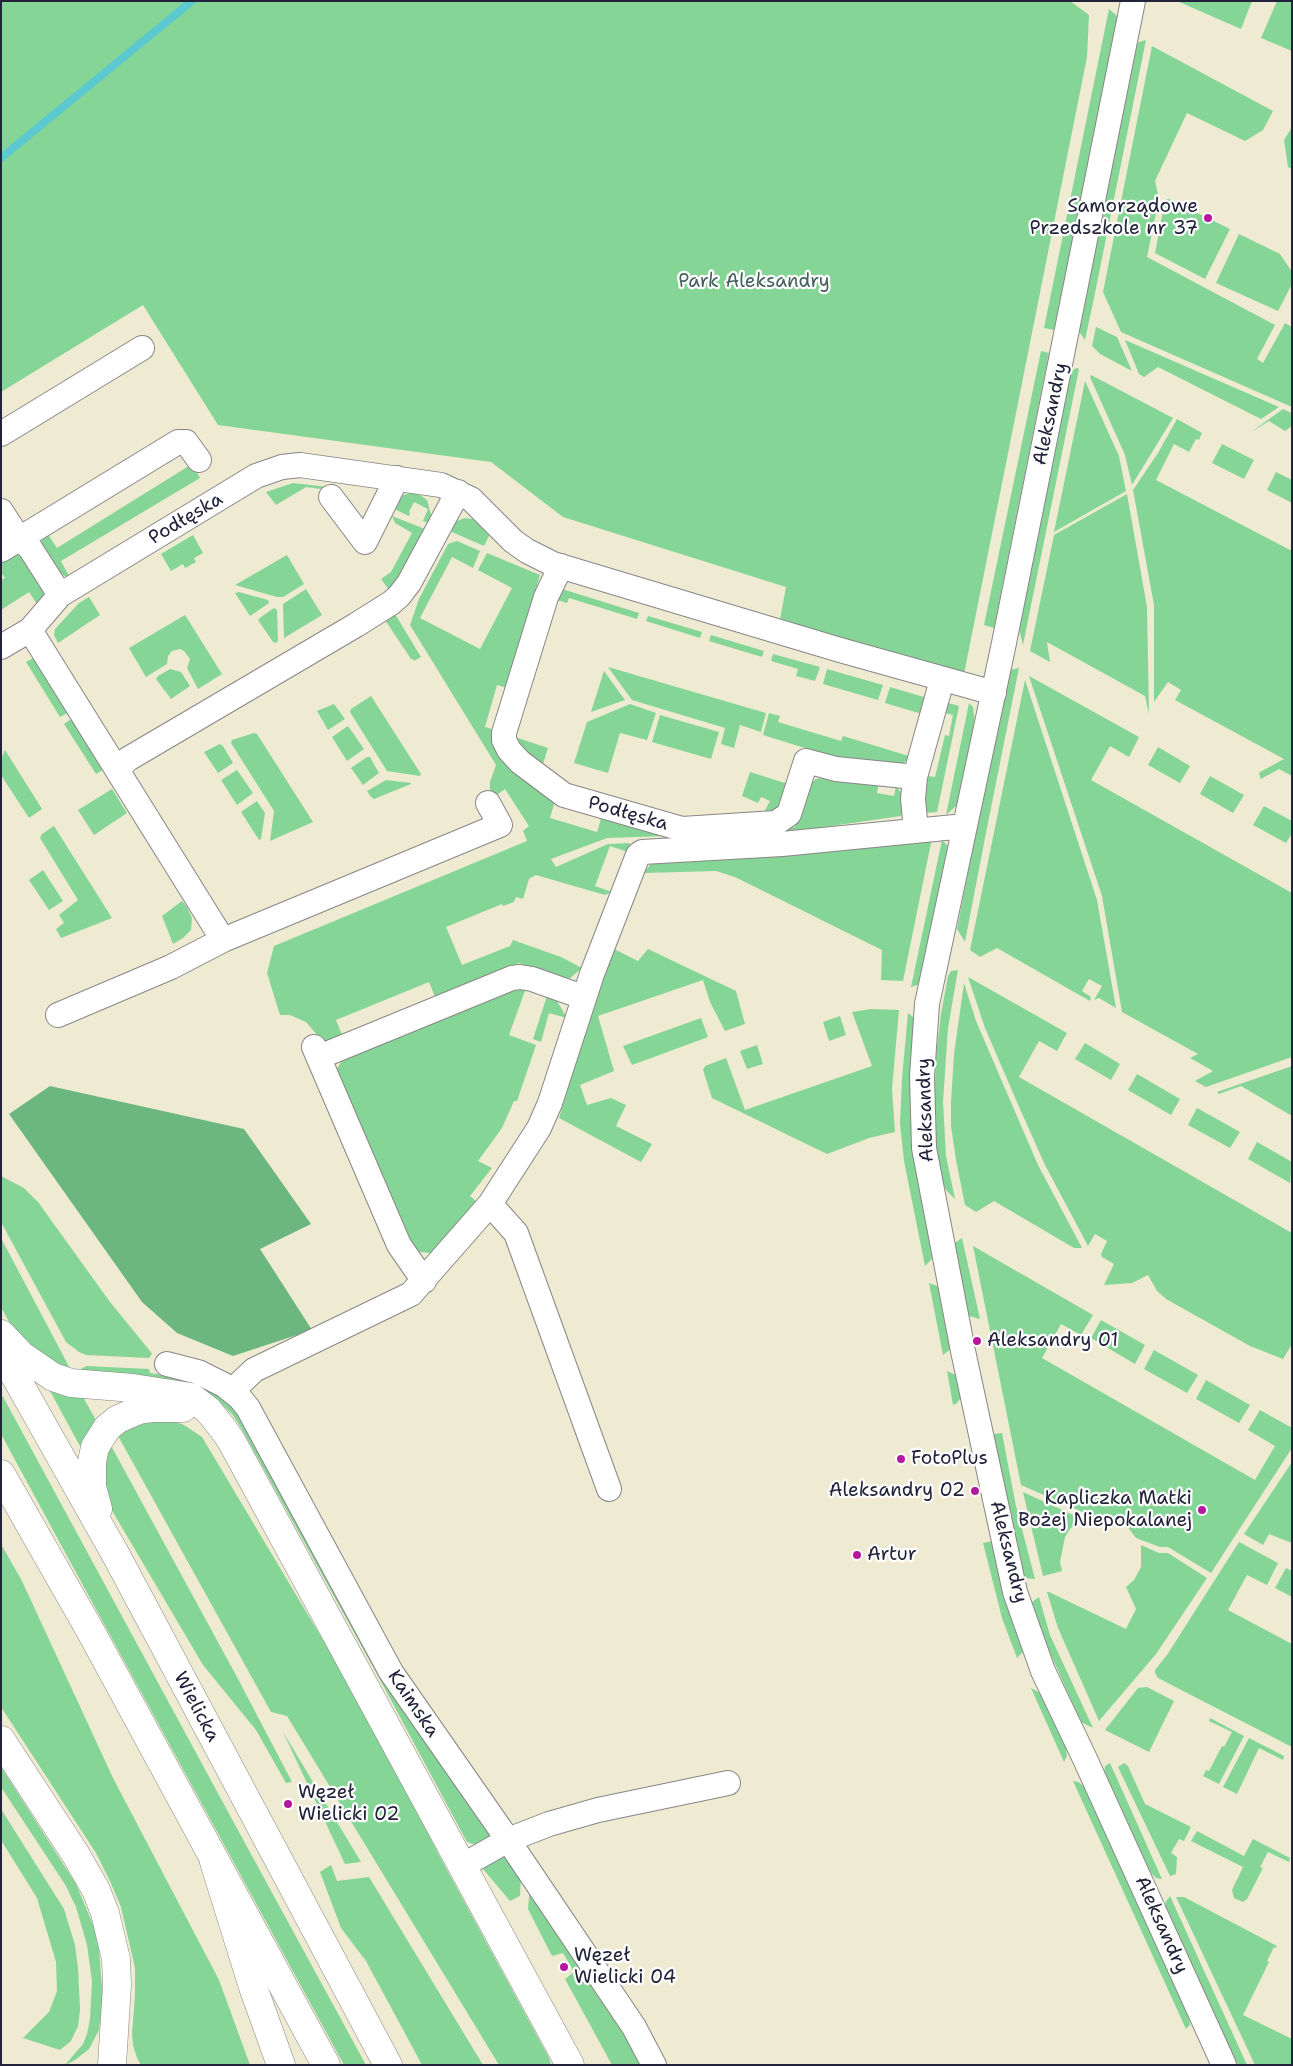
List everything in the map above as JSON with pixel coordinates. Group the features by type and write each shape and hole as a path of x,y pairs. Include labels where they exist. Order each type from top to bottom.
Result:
{"main road":[{"path":"1,1334 21,1355 53,1378 84,1385 133,1388 180,1394 200,1402 216,1421 232,1442 528,1984 570,2065"},
{"name":"Wielicka","path":"1,1351 116,1557 388,2065"},
{"path":"116,1557 92,1487 92,1462 95,1447 103,1433 118,1419 127,1414 153,1408 196,1410 216,1421"},
{"path":"1,1474 91,1632 214,1862 326,2065"},
{"path":"1,1740 80,1861 96,1890 105,1913 116,1959 117,1985 112,2065"},
{"path":"214,1862 253,1987 281,2065"}],"street":[{"name":"Aleksandry","path":"1133,1 994,693 927,1004 922,1076 924,1148 963,1350 1015,1592 1043,1671 1224,2065"},
{"path":"1,434 142,348"},
{"path":"10,545 178,442 186,442 199,460"},
{"name":"Podłęska","path":"1,647 30,630 60,595 269,470 300,465 440,485 471,499 520,546 561,566 942,680 994,693"},
{"path":"331,497 365,542 397,478"},
{"path":"117,769 128,759 391,603 409,583 458,492"},
{"path":"1,511 10,545"},
{"path":"10,545 30,548 60,595"},
{"name":"Podłęska","path":"561,566 546,597 504,734 508,750 520,762 560,792 572,798 682,829 776,823 789,814 806,761 836,769 915,777"},
{"path":"30,630 223,940"},
{"path":"916,831 913,800 915,777 942,680"},
{"path":"58,1015 172,966 223,940 500,825 488,803"},
{"path":"232,1391 254,1370 411,1294 490,1204 539,1128 550,1103 584,997 638,855 642,852 782,844 965,826"},
{"path":"424,1281 399,1245 317,1052 512,978 532,979 584,997"},
{"path":"490,1204 516,1233 609,1489"},
{"name":"Kaimska","path":"167,1364 198,1372 232,1391 248,1408 391,1672 508,1840 634,2027 654,2065"},
{"path":"462,1866 508,1840 549,1824 598,1810 728,1783"}],"green space":[{"name":"Park Aleksandry","path":"1,1 1070,1 1089,15 1087,57 964,674 779,625 786,587 563,517 491,462 218,425 143,305 1,392"},
{"path":"1177,1 1252,1 1241,29"},
{"path":"1277,1 1292,1 1292,51 1261,38"},
{"path":"1109,9 1118,17 1118,23 1054,330 1044,328"},
{"path":"1146,40 1085,340 1080,333 1079,326 1134,48 1139,42"},
{"path":"1152,46 1273,111 1263,130 1245,141 1187,113 1155,181 1159,199 1147,257 1275,325 1257,359 1263,363 1285,323 1292,327 1292,407 1121,332 1103,292"},
{"path":"1292,127 1292,169 1288,167 1284,140"},
{"path":"1169,199 1230,229 1205,279 1155,253 1165,200"},
{"path":"1239,234 1280,254 1292,272 1292,284 1278,311 1216,283"},
{"path":"1096,327 1117,337 1132,371 1100,354 1092,346"},
{"path":"1125,340 1279,407 1261,419 1158,367 1144,377 1139,374"},
{"path":"1041,351 1049,353 994,628 984,625"},
{"path":"1079,369 1023,645 1019,620 1069,376 1072,370"},
{"path":"1091,375 1173,418 1132,485 1125,455 1090,377"},
{"path":"1085,381 1119,456 1126,491 1054,532"},
{"path":"1283,409 1292,413 1292,426 1285,431 1269,421 1251,432"},
{"path":"1177,419 1202,433 1199,440 1196,439 1189,452 1174,444 1156,480 1292,551 1292,776 1279,769 1261,779 1260,772 1284,759 1175,700 1181,690 1168,682 1154,702 1154,605 1133,490 1158,453"},
{"path":"1222,444 1254,460 1244,479 1212,463"},
{"path":"192,464 200,478 61,561 70,578 60,574 42,546 42,540 47,533 57,548"},
{"path":"1276,472 1292,480 1292,503 1267,490"},
{"path":"293,483 328,487 328,490 306,487 276,505 266,492"},
{"path":"411,493 420,495 427,500 431,515 428,523 423,521 428,509 414,502 409,516 392,508 403,495"},
{"path":"1127,494 1147,607 1149,714 1145,696 1047,642 1050,662 1030,651 1054,535"},
{"path":"392,516 425,529 400,578 389,590 381,579 391,572 412,533 395,523"},
{"path":"465,518 480,522 490,534 484,546 452,532 452,526 457,521"},
{"path":"193,535 203,553 194,558 196,562 185,568 183,564 171,571 161,554"},
{"path":"457,541 480,551 473,568 452,557 420,618 480,649 512,588 478,570 487,553 540,575 507,688 497,685 485,727 495,730 555,801 550,818 597,832 602,815 667,836 607,838 551,859 556,867 608,844 630,843 628,852 610,846 595,886 612,892 605,895 536,875 529,879 523,899 516,897 514,902 503,906 502,904 446,927 462,965 510,946 513,940 561,957 582,968 569,979 554,976 519,963 436,999 429,982 336,1020 343,1037 325,1044 306,1022 290,1015 280,1015 267,973 274,946 527,841 523,831 529,826 505,789 490,800 490,782 496,765 410,625 419,599 448,544"},
{"path":"17,554 22,557 42,588 44,595 39,607 29,592 1,610 1,580 5,578 1,572 1,560"},
{"path":"287,555 304,584 283,597 235,585"},
{"path":"306,589 322,615 284,638 283,604"},
{"path":"562,589 639,613 637,619 569,598 567,603 554,599"},
{"path":"239,592 268,600 269,603 250,616 235,593"},
{"path":"89,597 100,615 58,643 54,635 55,629 79,603"},
{"path":"274,608 277,610 278,641 276,643 273,642 258,620"},
{"path":"395,614 421,657 414,661 385,620"},
{"path":"185,615 222,674 198,689 187,668 190,659 184,651 180,649 172,651 168,656 167,664 146,677 129,648"},
{"path":"648,616 702,632 700,638 646,621"},
{"path":"711,635 764,651 762,657 709,641"},
{"path":"773,654 820,667 815,681 796,676 798,669 771,661"},
{"path":"37,656 71,711 60,717 26,662"},
{"path":"608,667 766,713 761,732 740,725 734,748 721,744 725,728 632,700"},
{"path":"1019,668 965,942 957,929 972,852 1009,670"},
{"path":"170,669 181,672 190,686 171,699 156,679"},
{"path":"827,669 883,685 878,700 823,684"},
{"path":"604,671 625,700 591,712"},
{"path":"1029,676 1139,737 1129,757 1110,746 1091,780 1292,893 1292,1057 1206,1087 1195,1081 1213,1071 1190,1058 1198,1054 1122,1012 1102,896"},
{"path":"1025,680 1097,900 1116,1008 1099,998 1094,1000 1102,986 1089,979 1082,991 1091,997 1090,1001 997,948 980,957 970,950"},
{"path":"890,687 924,697 922,714 885,703"},
{"path":"371,696 421,774 420,776 387,771 350,712 351,709"},
{"path":"945,702 959,706 937,812 925,813 922,808 927,776 935,777 945,735 949,736 953,715 941,712"},
{"path":"969,703 973,707 975,723 961,796 956,806 946,815"},
{"path":"334,704 345,719 328,730 317,711"},
{"path":"630,704 656,713 647,740 620,733 608,773 574,763 587,722"},
{"path":"769,713 780,716 778,722 841,741 843,736 909,756 902,764 840,759 763,735"},
{"path":"660,715 719,732 711,759 652,742"},
{"path":"74,717 106,768 96,774 64,724"},
{"path":"348,726 364,749 347,761 332,737"},
{"path":"254,733 257,734 313,822 270,841 274,811 231,743 232,740"},
{"path":"512,736 548,748 542,767 523,752"},
{"path":"220,744 233,763 218,773 204,752"},
{"path":"1158,747 1190,766 1180,783 1148,765"},
{"path":"5,750 42,809 29,818 1,775 1,759"},
{"path":"367,757 370,757 379,773 363,785 351,768"},
{"path":"237,770 253,793 237,805 221,780"},
{"path":"750,772 788,784 782,804 774,813 761,818 770,801 761,797 758,803 742,796"},
{"path":"1210,776 1244,795 1233,813 1200,794"},
{"path":"828,777 879,782 877,793 894,796 896,786 902,794 903,811 901,816 803,830 773,831 795,827 808,785 816,779"},
{"path":"386,780 411,784 374,799 371,797 367,791"},
{"path":"112,789 127,813 94,835 78,810"},
{"path":"257,801 265,813 261,839 259,840 241,812"},
{"path":"1264,806 1292,821 1292,833 1286,843 1253,825"},
{"path":"54,826 112,918 61,938 56,929 64,923 59,915 78,900 40,838 42,834"},
{"path":"932,838 903,981 881,980 882,950 735,877 716,871 644,873 652,862 814,853"},
{"path":"942,840 949,847 921,984 911,987"},
{"path":"43,870 63,901 49,910 29,880"},
{"path":"182,901 192,918 191,930 173,944 162,916"},
{"path":"614,949 638,961 648,949 736,991 745,1024 725,1031 710,1002 703,980 598,1016 614,1071 580,1085 587,1105 611,1098 626,1105 616,1126 652,1144 641,1162 559,1118 595,999"},
{"path":"958,970 948,1028 943,1102 946,1156 955,1199 946,1190 934,1149 934,1113 936,1056 941,1014 948,976 951,971"},
{"path":"968,977 1067,1033 1057,1051 1039,1041 1019,1077 1292,1233 1292,1344 1283,1359 1250,1346 1166,1299 1157,1291 1148,1275 1132,1283 1104,1285 1114,1264 1102,1257 1101,1254 1107,1241 1095,1234 1088,1246 1045,1165 985,1028"},
{"path":"964,983 976,1021 1038,1165 1082,1248 1074,1248 994,1201 976,1212 965,1205 951,1126 954,1054"},
{"path":"515,988 526,988 509,1035 536,1045 517,1101 514,1101 502,1128 478,1161 492,1168 470,1196 476,1201 440,1247 431,1253 418,1252 408,1245 338,1079 337,1069 342,1060"},
{"path":"547,996 557,1001 567,1018 549,1013 541,1042 533,1039"},
{"path":"871,1009 899,1010 892,1089 895,1132 869,1138 827,1154 712,1098 703,1070 705,1066 726,1058 745,1110 872,1066 852,1012"},
{"path":"908,1013 913,1017 915,1024 912,1053 911,1102 917,1169 932,1259 925,1266 904,1161 900,1124"},
{"path":"840,1016 846,1035 829,1041 823,1022"},
{"path":"701,1018 708,1037 632,1065 623,1046"},
{"path":"1085,1043 1120,1064 1111,1080 1075,1059"},
{"path":"757,1045 763,1064 747,1069 740,1051"},
{"path":"1292,1066 1292,1116 1241,1086 1219,1094 1217,1092"},
{"path":"1137,1074 1180,1099 1171,1115 1128,1090"},
{"path":"50,1086 244,1129 311,1224 260,1249 312,1330 233,1356 177,1333 142,1302 9,1114"},
{"path":"1197,1108 1240,1132 1230,1148 1188,1125"},
{"path":"1257,1142 1292,1162 1290,1183 1248,1159"},
{"path":"1,1176 24,1188 38,1202 110,1302 150,1351 152,1354 149,1358 86,1355 66,1342 1,1222"},
{"path":"1,1238 74,1376 63,1372 15,1333 1,1307"},
{"path":"962,1238 980,1319 969,1316 955,1249 955,1243"},
{"path":"973,1246 1093,1315 1081,1335 1061,1324 1042,1358 1255,1480 1275,1446 1248,1430 1260,1410 1292,1428 1292,1448 1211,1573 1168,1547 1160,1547 1136,1538 1126,1525 1119,1521 1103,1516 1098,1519 1021,1485"},
{"path":"929,1283 938,1286 952,1348 943,1355"},
{"path":"1101,1320 1145,1345 1135,1364 1091,1338"},
{"path":"1154,1350 1198,1375 1187,1393 1144,1369"},
{"path":"86,1366 149,1369 150,1373 190,1379 220,1395 241,1416 491,1831 488,1839 476,1845 467,1842 378,1676 232,1414 215,1398 84,1376 81,1369"},
{"path":"947,1371 956,1375 961,1398 953,1405"},
{"path":"1206,1380 1250,1405 1239,1423 1196,1399"},
{"path":"53,1388 82,1395 98,1424 81,1448 50,1391"},
{"path":"1,1393 366,2065 344,2065 60,1543 1,1434"},
{"path":"145,1420 173,1421 184,1425 202,1437 364,1709 440,1857 549,2058 551,2065 499,2065 287,1716 271,1712 117,1434"},
{"path":"1002,1433 1016,1506 1035,1579 1024,1578 993,1434"},
{"path":"109,1442 292,1782 286,1783 256,1730 203,1665 104,1497 100,1485"},
{"path":"1292,1462 1292,1543 1269,1534 1263,1545 1244,1534"},
{"path":"1023,1492 1084,1520 1076,1523 1065,1537 1060,1562 1062,1571 1043,1576"},
{"path":"992,1541 1007,1602 1023,1652 1017,1658 1002,1618 983,1543"},
{"path":"1239,1542 1278,1563 1267,1585 1247,1575 1228,1610 1292,1644 1292,1747 1158,1678 1155,1673 1155,1670 1167,1655"},
{"path":"1,1544 22,1581 113,1778 219,1980 250,2065 141,2065 137,2058 132,2034 135,1968 121,1907 96,1853 1,1707"},
{"path":"1141,1545 1159,1553 1168,1553 1207,1578 1156,1654 1099,1721 1058,1628 1047,1592 1126,1629 1136,1609 1126,1587 1134,1580 1141,1567"},
{"path":"1286,1568 1292,1571 1292,1597 1275,1588"},
{"path":"1039,1597 1050,1635 1093,1728 1081,1722 1042,1635 1032,1602"},
{"path":"1147,1687 1174,1701 1149,1752 1105,1730 1138,1688"},
{"path":"1031,1688 1042,1694 1066,1747 1067,1756 1064,1762"},
{"path":"1210,1718 1244,1736 1219,1784 1203,1776 1206,1770 1209,1771 1222,1746 1224,1747 1232,1732 1209,1721"},
{"path":"283,1732 361,1862 345,1864"},
{"path":"1249,1738 1284,1756 1283,1760 1259,1748 1237,1794 1223,1787"},
{"path":"1110,1763 1162,1879 1156,1878 1151,1873 1104,1773 1105,1766"},
{"path":"1124,1763 1128,1766 1145,1804 1191,1827 1184,1841 1179,1839 1171,1853 1177,1857 1176,1874 1170,1876 1118,1767"},
{"path":"1,1767 76,1884 94,1927 99,1950 103,2000 99,2030 89,2049 65,2065 83,2044 90,2019 92,1981 87,1945 76,1907 66,1886 1,1787"},
{"path":"1073,1781 1084,1786 1189,2018 1190,2025 1186,2029"},
{"path":"1,1809 64,1909 75,1945 80,2010 78,2026 71,2041 60,2050 23,2038 49,2012 57,1991 56,1962 37,1898 1,1840"},
{"path":"1197,1831 1244,1856 1253,1839 1290,1858 1289,1862 1268,1852 1260,1867 1263,1868 1247,1899 1243,1902 1234,1898 1232,1890 1243,1867 1191,1841"},
{"path":"499,1854 509,1857 521,1873 520,1896 510,1901 483,1869 486,1861"},
{"path":"331,1865 337,1881 369,1877 483,2065 422,2065 366,1961 341,1928 320,1872"},
{"path":"530,1886 603,1994 642,2065 612,2065 565,1979 574,1972 563,1953 552,1956 528,1909"},
{"path":"1170,1896 1247,2065 1238,2065 1166,1907 1165,1903"},
{"path":"1176,1897 1184,1897 1277,1946 1276,1948 1274,1947 1267,1961 1269,1962 1243,2015 1292,2039 1292,2065 1255,2065"}],"waterway":[{"path":"1,158 192,1"}],"place":[{"name":"Samorządowe Przedszkole nr 37","path":"1208,218"},
{"name":"Aleksandry 01","path":"977,1341"},
{"name":"FotoPlus","path":"901,1459"},
{"name":"Aleksandry 02","path":"975,1491"},
{"name":"Kapliczka Matki Bożej Niepokalanej","path":"1202,1510"},
{"name":"Artur","path":"857,1555"},
{"name":"Węzeł Wielicki 02","path":"288,1804"},
{"name":"Węzeł Wielicki 04","path":"564,1967"}]}
